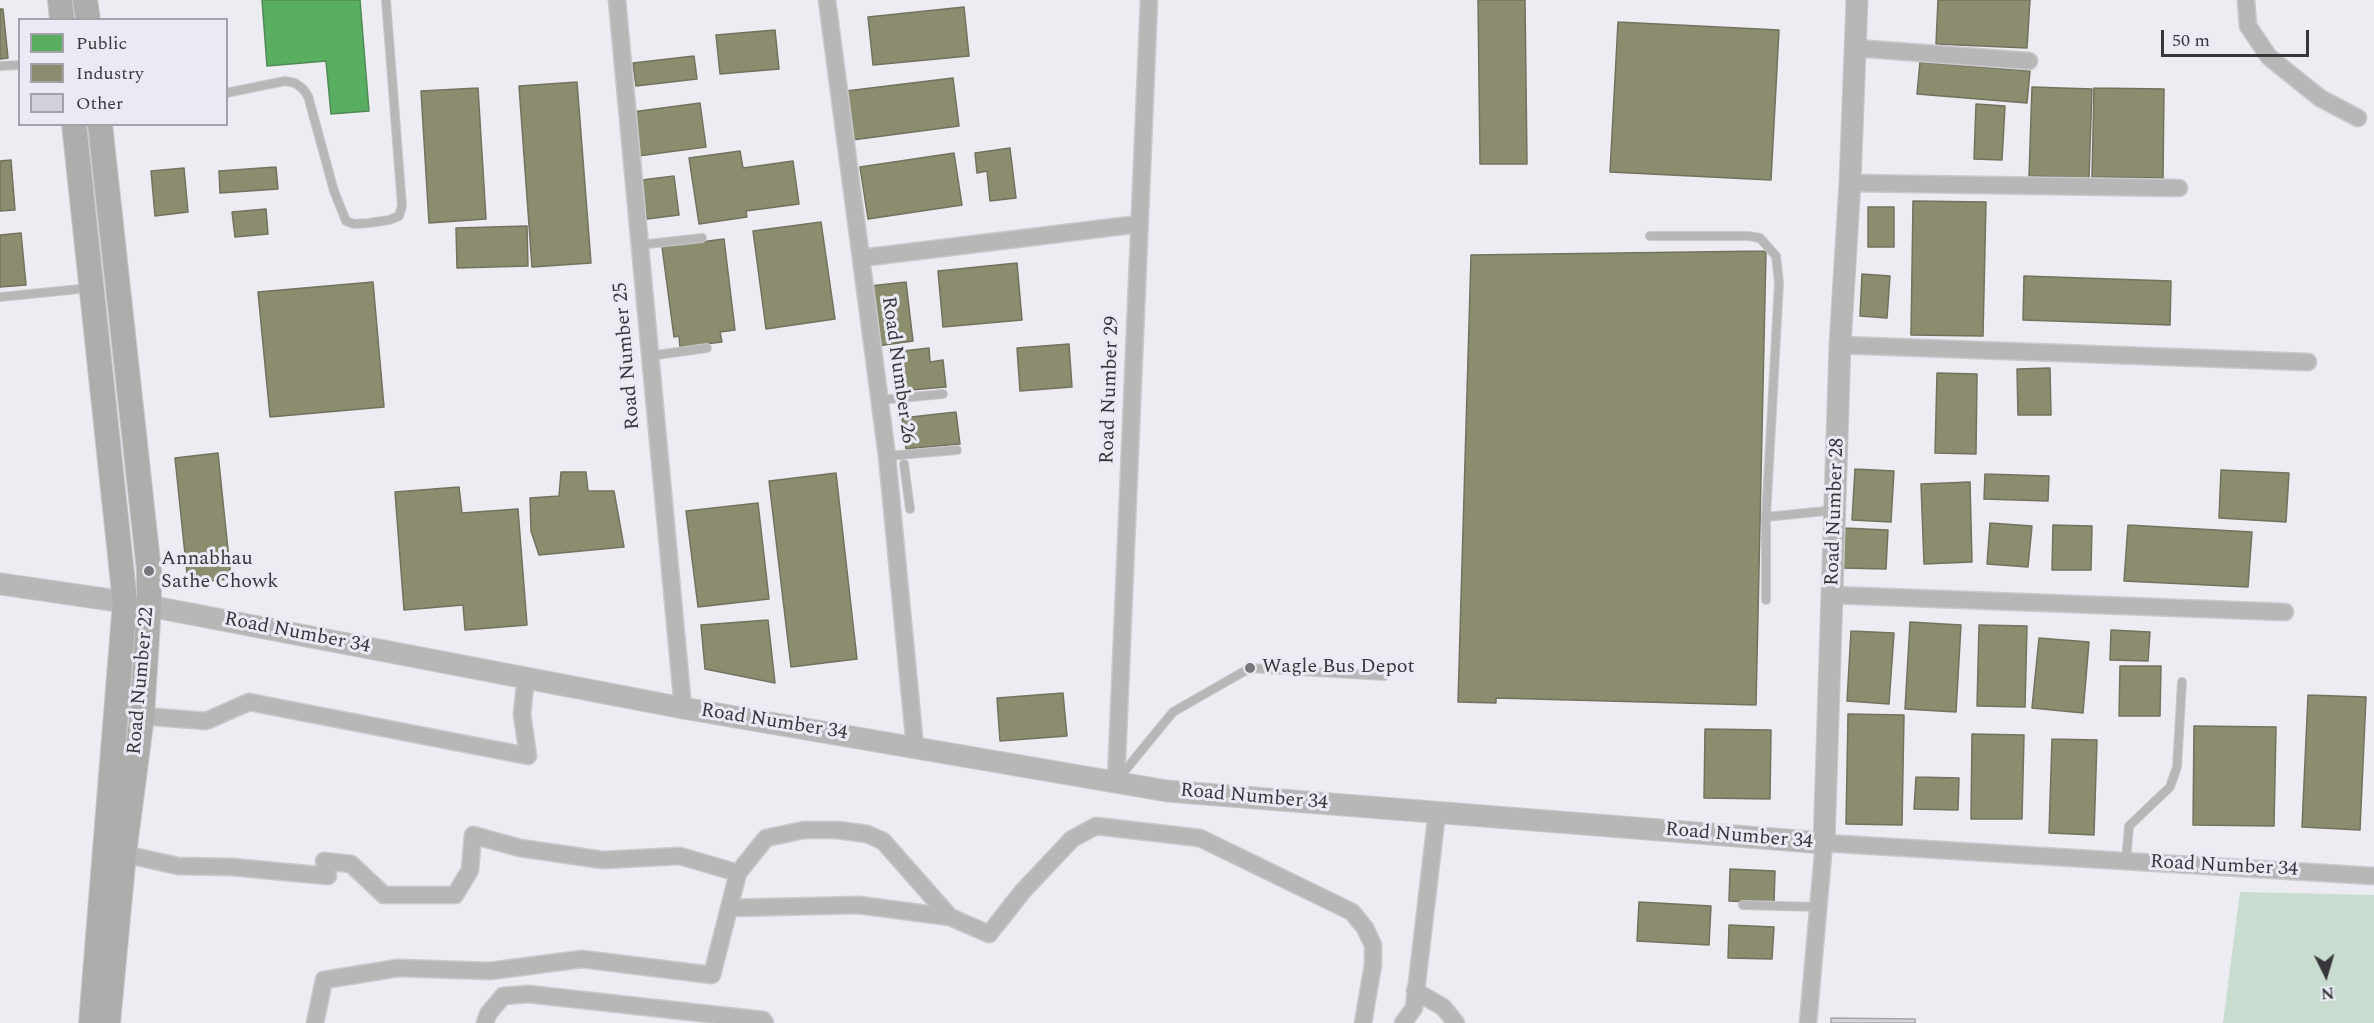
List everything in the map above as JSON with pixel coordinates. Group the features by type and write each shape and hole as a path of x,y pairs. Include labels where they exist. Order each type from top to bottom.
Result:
{"main road":[{"path":"60,0 62,18"},
{"path":"85,0 87,18"},
{"name":"Road Number 22","path":"74,126 91,288 137,604 142,716 124,854 108,1023"},
{"path":"77,150 101,136"},
{"name":"Road Number 22","path":"90,1023 137,604 149,571 101,136"}],"street":[{"name":"Road Number 25","path":"616,0 683,708"},
{"name":"Road Number 26","path":"827,0 887,456 899,490 915,747"},
{"name":"Road Number 29","path":"1116,782 1149,0"},
{"name":"Road Number 28","path":"1808,1023 1824,843 1840,345 1850,183 1857,0"},
{"path":"2246,0 2248,26 2269,57 2320,98 2358,118"},
{"path":"1855,48 2029,61"},
{"path":"1850,183 2179,188"},
{"path":"861,258 1139,224"},
{"path":"1840,345 2308,362"},
{"name":"Road Number 34","path":"0,584 137,604 683,708 1167,790 1824,843 2374,876"},
{"path":"1833,595 2285,612"},
{"path":"142,716 206,721 249,702 528,756 522,714 526,677"},
{"path":"1403,1023 1414,1008 1437,812"},
{"path":"729,908 859,905 950,917 989,934 1023,891 1072,839 1096,826 1200,838 1352,912 1365,928 1373,945 1373,965 1363,1023"},
{"path":"315,1023 324,980 398,968 490,971 582,959 712,975 738,873 766,838 804,830 838,830 867,834 883,841 950,917"},
{"path":"124,854 178,866 232,867 328,876 324,861 351,864 384,895 455,895 470,870 473,835 520,849 603,860 680,856 738,873"},
{"path":"1416,991 1443,1007 1456,1023"},
{"path":"485,1023 488,1014 503,996 528,994 763,1020 765,1023"}],"lane":[{"path":"228,93 285,81 295,83 308,96 338,201 346,221 354,224 369,224 399,216 402,206 386,0"},
{"path":"0,66 18,64"},
{"path":"1650,236 1748,236 1760,238 1776,256 1779,283 1766,517 1766,600"},
{"path":"639,245 702,238"},
{"path":"0,297 91,288"},
{"path":"649,356 707,348"},
{"path":"880,400 943,394"},
{"path":"887,456 957,450"},
{"path":"904,464 899,490 910,509"},
{"path":"1766,517 1836,510"},
{"path":"1116,782 1173,712 1250,668 1384,676"},
{"path":"2126,861 2129,826 2170,787 2177,767 2182,682"},
{"path":"1743,905 1818,907"}],"green space":[{"path":"2240,892 2374,895 2374,1023 2223,1023"}],"building: Public":[{"path":"262,0 360,0 369,111 331,114 326,61 267,66"}],"building: Industry":[{"path":"1478,0 1525,0 1527,164 1480,164"},
{"path":"1938,0 2030,0 2027,48 1936,44"},
{"path":"964,7 969,56 873,65 868,17"},
{"path":"0,9 3,9 8,58 0,59"},
{"path":"1618,22 1779,30 1771,180 1610,172"},
{"path":"775,30 779,69 720,74 716,35"},
{"path":"694,56 697,79 636,86 633,63"},
{"path":"1920,62 2030,71 2027,103 1917,94"},
{"path":"953,78 959,126 852,140 846,91"},
{"path":"577,82 591,263 532,267 519,86"},
{"path":"2032,87 2092,89 2089,178 2029,176"},
{"path":"478,88 486,219 429,223 421,91"},
{"path":"2094,88 2164,89 2163,178 2092,177"},
{"path":"700,103 706,147 638,156 632,112"},
{"path":"1976,104 2005,106 2002,160 1974,159"},
{"path":"1010,148 1016,198 990,201 987,171 977,173 975,153"},
{"path":"740,151 743,168 793,161 799,204 746,211 747,217 699,224 689,158"},
{"path":"954,153 962,205 868,219 860,167"},
{"path":"11,160 15,210 0,211 0,161"},
{"path":"276,167 278,189 220,193 219,171"},
{"path":"184,168 188,212 155,216 151,171"},
{"path":"674,176 679,215 647,219 642,180"},
{"path":"1913,201 1986,202 1983,336 1911,335"},
{"path":"1868,207 1894,207 1894,247 1868,247"},
{"path":"266,209 268,234 235,237 232,212"},
{"path":"821,222 835,319 766,329 753,231"},
{"path":"527,226 528,266 457,268 456,228"},
{"path":"21,233 26,285 0,287 0,235"},
{"path":"724,239 735,330 720,332 722,342 680,347 679,336 674,337 662,247"},
{"path":"1766,251 1756,705 1496,698 1496,703 1458,702 1471,255"},
{"path":"1017,263 1022,320 943,327 938,271"},
{"path":"1862,274 1890,276 1887,318 1860,316"},
{"path":"2024,276 2171,281 2170,325 2023,320"},
{"path":"373,282 384,407 270,417 258,292"},
{"path":"906,282 913,341 877,346 870,286"},
{"path":"1069,344 1072,387 1020,391 1017,348"},
{"path":"929,348 930,362 943,360 946,387 898,391 894,352"},
{"path":"2050,368 2051,415 2018,415 2017,369"},
{"path":"1937,373 1977,374 1976,454 1935,453"},
{"path":"956,412 960,444 906,449 902,418"},
{"path":"218,453 231,579 188,583 175,458"},
{"path":"1855,469 1894,471 1891,522 1852,520"},
{"path":"2221,470 2289,473 2286,522 2219,518"},
{"path":"561,472 586,472 588,491 614,491 624,547 539,555 531,531 530,498 559,496"},
{"path":"836,473 857,659 791,667 769,481"},
{"path":"1985,474 2049,476 2048,501 1984,499"},
{"path":"1970,482 1972,562 1924,564 1921,484"},
{"path":"459,487 462,513 518,509 527,625 465,630 463,605 404,610 395,492"},
{"path":"758,503 769,599 698,607 686,511"},
{"path":"1990,523 2032,526 2028,567 1987,564"},
{"path":"2053,525 2092,526 2091,570 2052,570"},
{"path":"2128,525 2252,532 2248,587 2124,581"},
{"path":"1844,528 1888,530 1886,569 1842,568"},
{"path":"768,620 775,683 705,669 701,625"},
{"path":"1910,622 1961,625 1956,712 1905,709"},
{"path":"1979,625 2027,626 2025,707 1977,706"},
{"path":"2111,630 2150,632 2148,661 2110,660"},
{"path":"1851,631 1894,633 1889,704 1847,701"},
{"path":"2039,638 2089,642 2083,713 2032,708"},
{"path":"2120,666 2161,666 2160,716 2119,716"},
{"path":"1063,693 1067,736 1000,741 997,698"},
{"path":"2308,695 2366,697 2360,830 2302,827"},
{"path":"1848,714 1904,715 1902,825 1846,824"},
{"path":"2194,726 2276,727 2274,826 2193,825"},
{"path":"1705,729 1771,730 1770,799 1704,798"},
{"path":"1972,734 2024,735 2022,819 1971,819"},
{"path":"2052,739 2097,740 2094,835 2049,833"},
{"path":"1916,777 1959,778 1958,810 1914,809"},
{"path":"1730,869 1775,871 1774,903 1729,901"},
{"path":"1639,902 1711,906 1709,945 1637,941"},
{"path":"1729,925 1774,927 1772,959 1728,958"}],"building: Other":[{"path":"1831,1018 1915,1019 1915,1023 1831,1023"}],"place":[{"name":"Annabhau Sathe Chowk","path":"149,571"},
{"name":"Wagle Bus Depot","path":"1250,668"}]}
